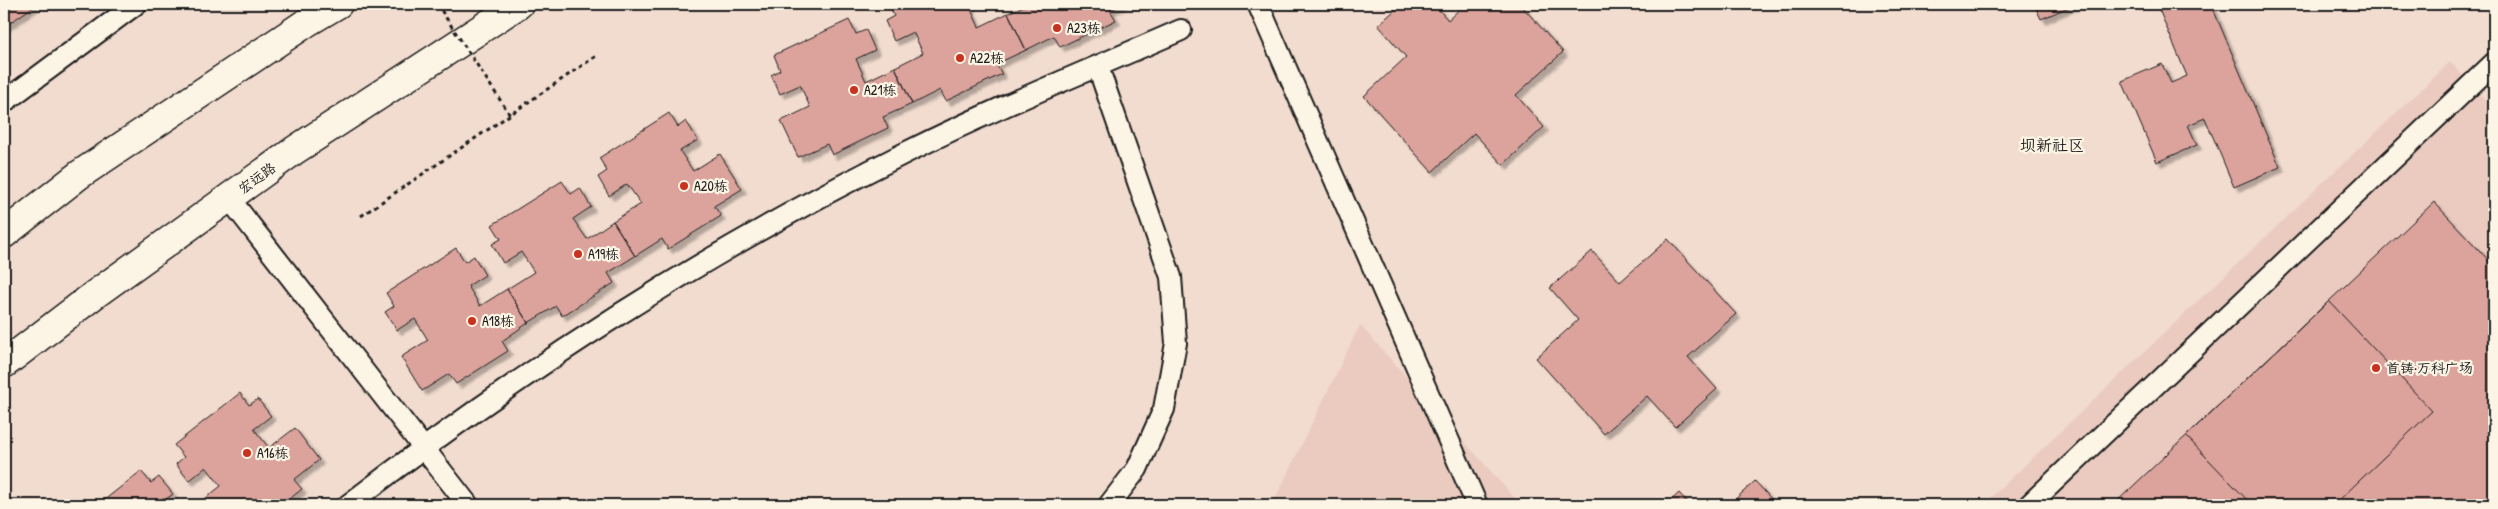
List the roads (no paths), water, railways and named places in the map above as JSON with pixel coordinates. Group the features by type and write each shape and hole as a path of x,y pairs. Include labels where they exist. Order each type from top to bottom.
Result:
{"highway":[{"path":"4,234 79,175 306,23 338,4"},
{"name":"宏远路","path":"4,364 295,150 520,4"}],"lane":[{"path":"4,102 136,4"},
{"path":"1258,4 1477,505"},
{"path":"348,505 423,447 578,339 741,240 908,151 994,111 1181,30"},
{"path":"2029,505 2494,63"},
{"path":"1098,67 1171,277 1176,343 1164,408 1137,469 1109,505"},
{"path":"229,198 468,505"}],"place":[{"name":"A23栋","path":"1057,28"},
{"name":"A22栋","path":"960,58"},
{"name":"A21栋","path":"854,90"},
{"name":"A20栋","path":"684,186"},
{"name":"A19栋","path":"578,254"},
{"name":"A18栋","path":"472,321"},
{"name":"首铸·万科广场","path":"2376,368"},
{"name":"A16栋","path":"247,453"}],"district":[{"name":"坝新社区","path":"2052,145"}]}
